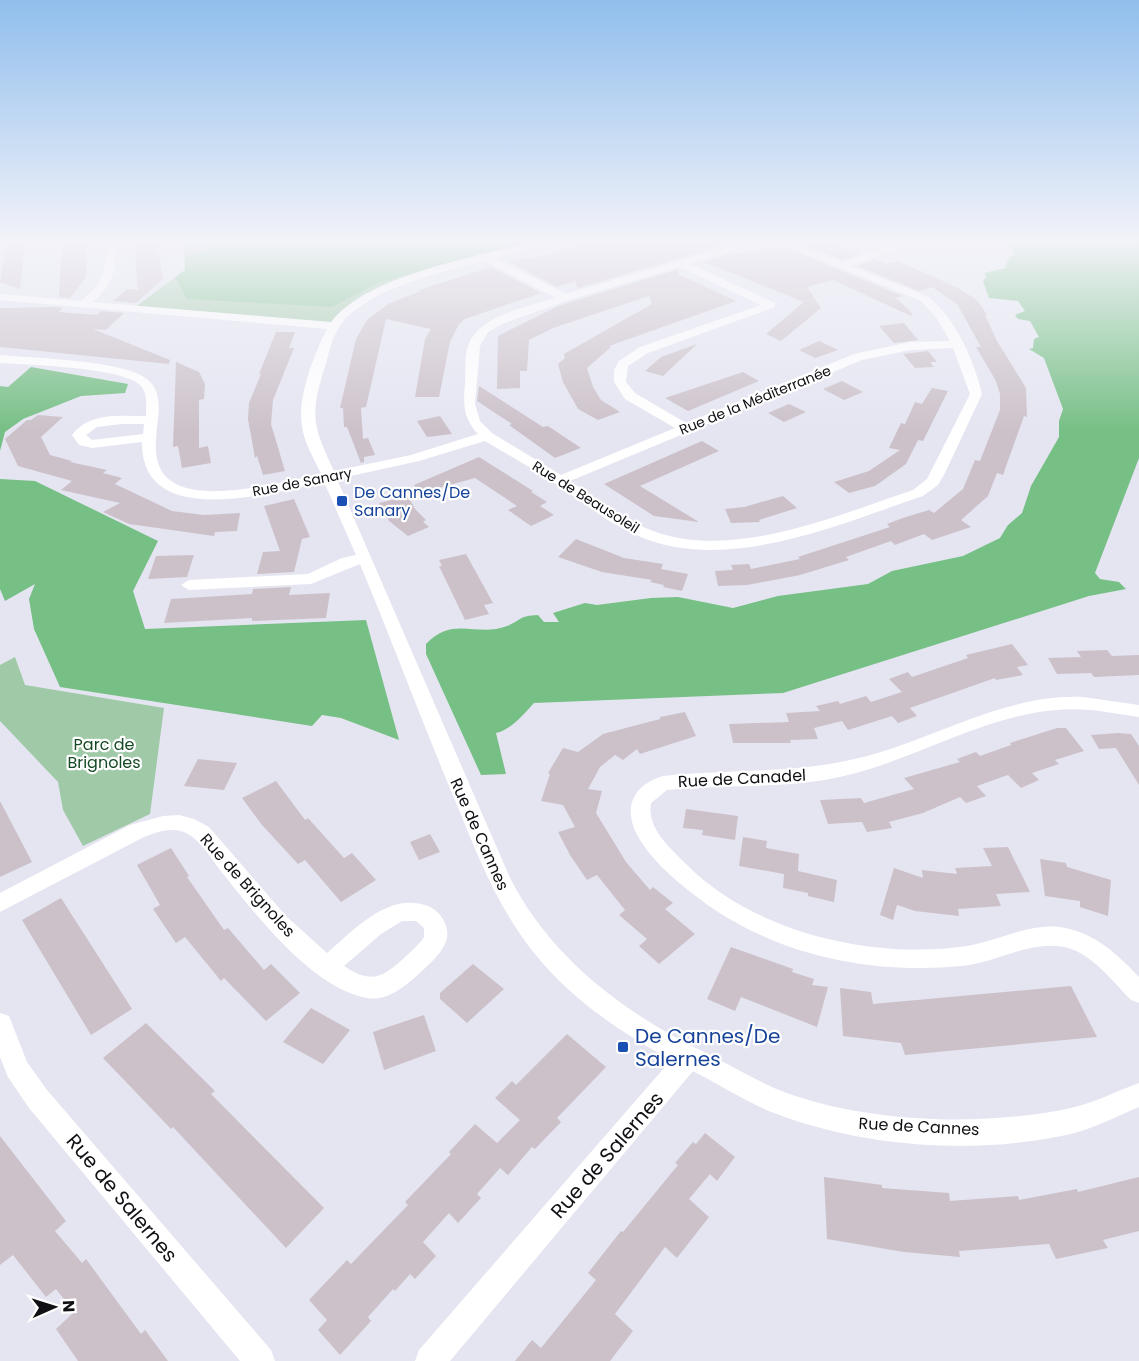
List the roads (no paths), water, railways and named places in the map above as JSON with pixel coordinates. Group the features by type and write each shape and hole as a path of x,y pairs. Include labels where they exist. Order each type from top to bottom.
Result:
{"street":[{"path":"101,305 334,326"},
{"name":"Rue de Cannes","path":"358,305 347,311 334,326 315,378 307,410 307,425 497,875 524,922 544,950 591,995 651,1038 777,1102 865,1124 915,1129 978,1130 1036,1126 1074,1120 1139,1095"},
{"name":"Rue de Beausoleil","path":"548,305 498,322 479,334 474,346 469,411 474,422 487,436 638,530 669,542 704,545 744,544 772,539 918,493 933,482 974,400 973,380 941,314 932,305"},
{"path":"685,428 630,396 620,382 620,370 623,364 644,350 770,305"},
{"name":"Rue de la Méditerranée","path":"560,480 858,357 910,346 956,344"},
{"name":"Rue de Sanary","path":"0,359 129,374 143,382 152,392 149,458 152,467 164,481 175,488 188,491 238,495 406,461 487,436"},
{"path":"149,437 92,444 84,442 79,435 88,426 97,423 151,420"},
{"path":"189,585 311,579 348,561 364,558"},
{"name":"Rue de Canadel","path":"1139,711 1085,703 1050,704 1014,711 876,761 836,771 663,783 655,787 643,799 639,817 643,827 662,854 704,892 746,917 808,943 868,957 937,959 991,952 1040,937 1059,937 1091,948 1139,993"},
{"name":"Rue de Brignoles","path":"0,903 138,831 154,825 182,822 202,833 262,906 327,967"},
{"name":"Rue de Salernes","path":"0,1024 16,1069 38,1099 260,1361"},
{"name":"Rue de Salernes","path":"430,1361 688,1057"}],"place":[{"name":"De Cannes/De Sanary","path":"342,501"},
{"name":"De Cannes/De Salernes","path":"623,1047"}],"park label":[{"name":"Parc de Brignoles","path":"104,753"}]}
